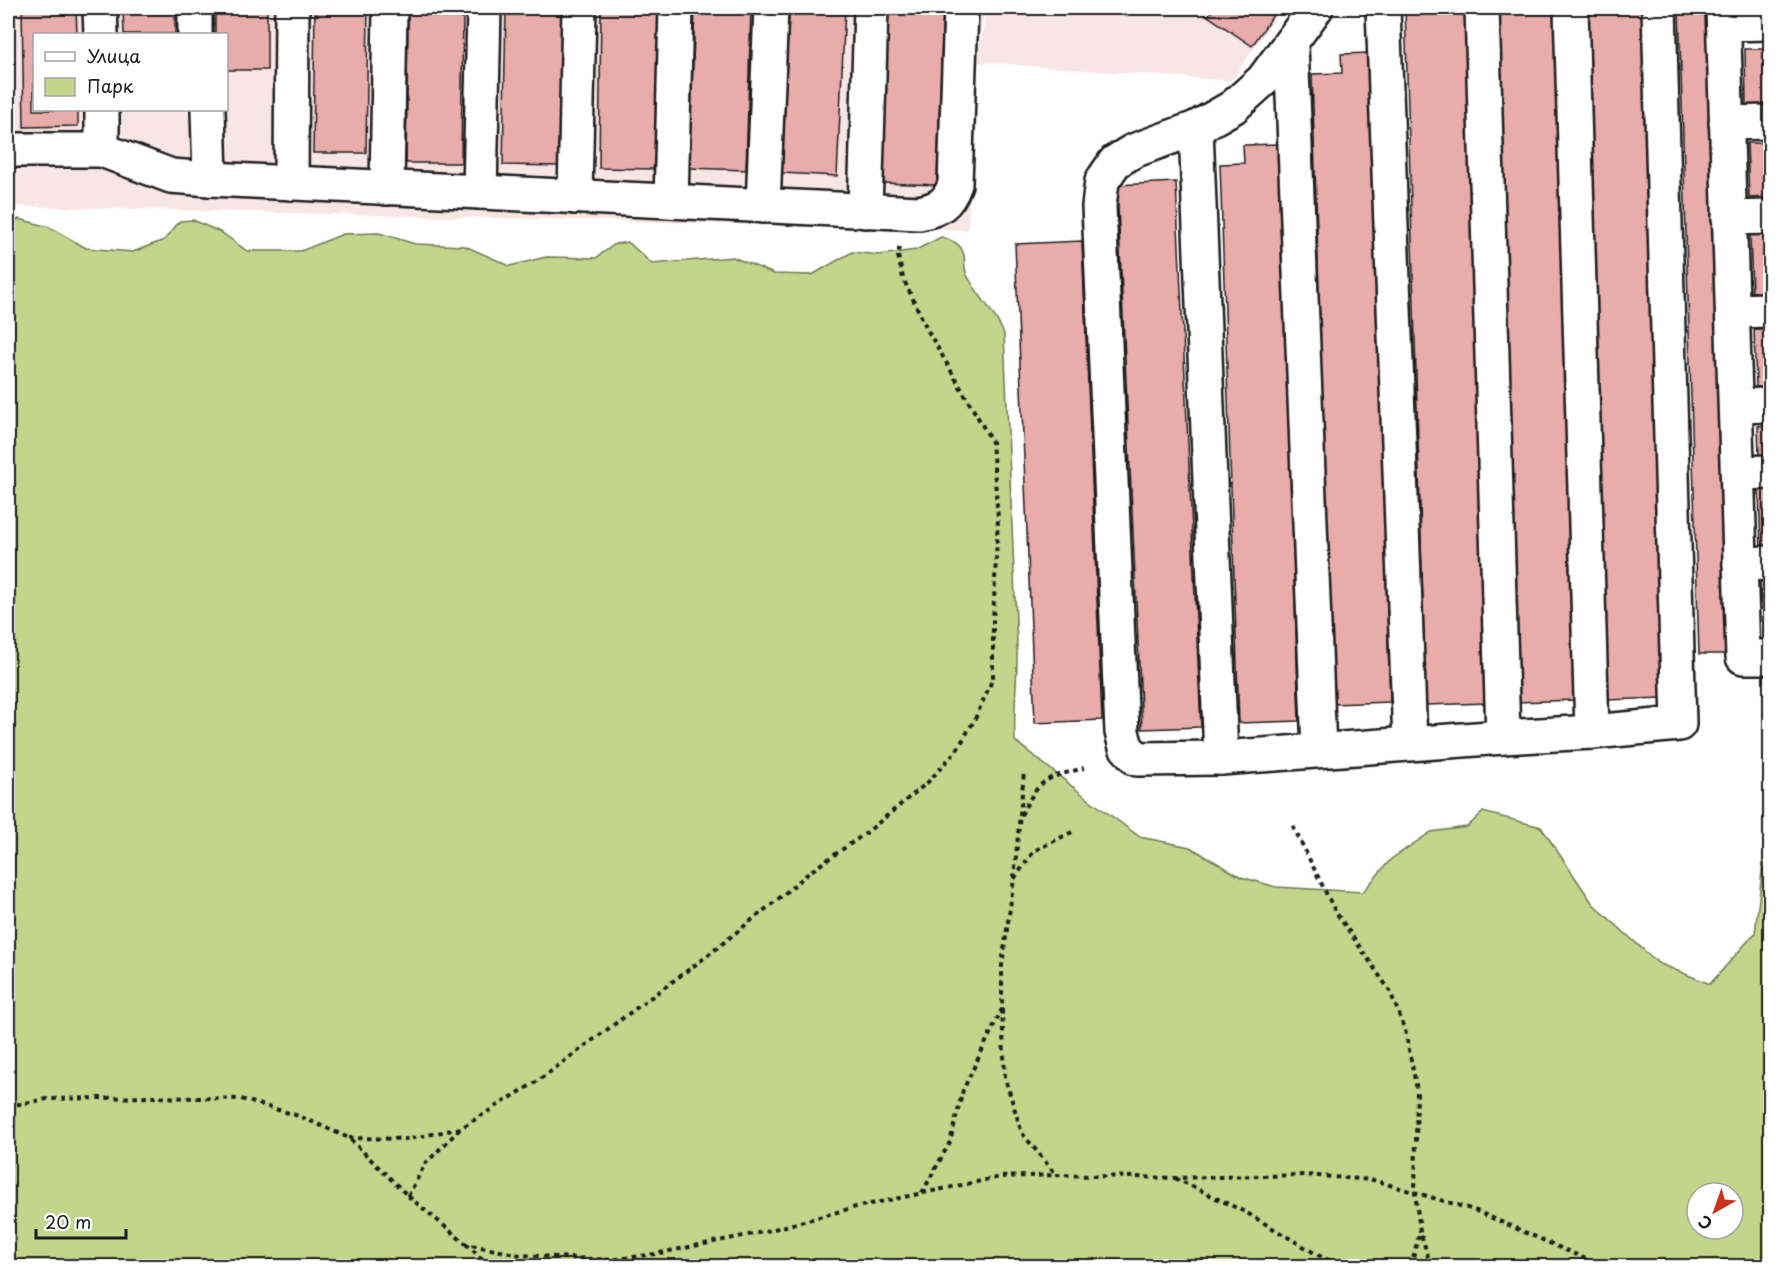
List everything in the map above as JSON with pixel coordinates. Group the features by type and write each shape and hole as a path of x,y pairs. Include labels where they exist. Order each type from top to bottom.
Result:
{"lane":[{"path":"100,8 101,33"},
{"path":"195,8 195,33"},
{"path":"291,183 292,8"},
{"path":"387,188 390,8"},
{"path":"480,192 484,8"},
{"path":"575,197 579,8"},
{"path":"671,201 676,8"},
{"path":"763,206 771,8"},
{"path":"865,210 871,8"},
{"path":"8,150 102,150 171,176 210,179 919,213 936,210 950,197 955,184 961,8"},
{"path":"1316,8 1291,45 1263,80 1233,107 1196,128 1133,150 1115,162 1102,181 1099,206 1122,732 1126,747 1137,759 1221,758 1679,724 1659,8"},
{"path":"1383,8 1410,743"},
{"path":"1482,8 1503,737"},
{"path":"1571,8 1592,732"},
{"path":"1770,22 1723,16 1738,473 1755,564 1743,657 1770,657"},
{"path":"1291,45 1319,750"},
{"path":"102,111 102,150"},
{"path":"208,111 210,179"},
{"path":"1726,123 1770,122"},
{"path":"1196,128 1221,758"},
{"path":"1729,218 1770,217"},
{"path":"1733,311 1770,310"},
{"path":"1736,406 1770,405"},
{"path":"1738,473 1770,472"}],"path":[{"path":"408,1196 425,1164 462,1128 554,1068 703,959 811,871 866,832 928,782 957,750 975,719 993,678 998,518 993,442 928,331 903,278 898,256 900,246 905,230 919,213"},
{"path":"1020,818 1032,794 1044,780 1084,768"},
{"path":"1024,772 1014,879 1002,964 1005,1078 1022,1133 1055,1174"},
{"path":"1293,826 1335,911 1390,992 1405,1030 1417,1090 1415,1192 1420,1231 1431,1266"},
{"path":"1014,879 1034,851 1072,832"},
{"path":"922,1193 950,1142 963,1090 1002,1009"},
{"path":"8,1106 47,1099 153,1097 241,1099 299,1116 349,1138 408,1196 489,1266"},
{"path":"349,1138 409,1139 462,1128"},
{"path":"466,1244 520,1255 610,1260 732,1239 922,1193 1000,1177 1055,1174 1174,1178 1305,1175 1373,1180 1474,1210 1602,1266"},
{"path":"1174,1178 1247,1213 1341,1266"},
{"path":"1411,1266 1420,1231"},
{"path":"600,1266 610,1260"}],"shaded area":[{"path":"8,8 985,8 975,63 968,230 8,206"},
{"path":"987,8 1282,8 1231,81 977,62"}],"green space":[{"path":"19,219 49,227 86,248 133,252 164,240 180,221 193,220 222,233 247,251 301,251 343,234 379,233 415,244 465,246 510,266 546,257 596,258 615,244 628,242 652,264 733,257 774,274 812,275 852,252 879,255 916,250 941,237 947,239 959,246 963,252 967,275 1004,334 1017,645 1015,741 1087,798 1140,837 1190,847 1241,877 1276,887 1363,892 1391,859 1431,832 1467,827 1483,812 1541,827 1593,904 1658,963 1710,984 1755,933 1763,863 1770,850 1770,1266 8,1266 8,224"}],"building":[{"path":"22,8 76,8 77,33 33,33 33,111 78,111 78,126 24,127"},
{"path":"123,8 175,8 175,33 124,33"},
{"path":"215,8 267,8 267,70 228,70 228,33 215,33"},
{"path":"315,8 368,8 366,153 313,153"},
{"path":"408,8 463,8 461,163 406,163"},
{"path":"506,8 561,8 559,166 503,165"},
{"path":"601,8 658,8 656,169 599,168"},
{"path":"695,8 751,8 746,170 689,168"},
{"path":"789,8 845,8 837,176 782,173"},
{"path":"888,8 943,8 937,185 881,183"},
{"path":"1214,8 1278,8 1252,46 1208,16"},
{"path":"1405,8 1467,8 1488,703 1426,705"},
{"path":"1496,8 1555,8 1576,700 1517,702"},
{"path":"1588,8 1646,8 1664,698 1606,700"},
{"path":"1679,8 1709,8 1729,654 1699,654"},
{"path":"1745,49 1770,49 1770,104 1746,105"},
{"path":"1370,53 1390,702 1332,704 1312,74 1342,73 1341,54"},
{"path":"1747,143 1770,143 1770,197 1749,198"},
{"path":"1280,144 1299,721 1239,723 1220,164 1244,163 1243,145"},
{"path":"1176,182 1201,727 1142,729 1117,185"},
{"path":"1750,235 1770,235 1770,292 1752,292"},
{"path":"1082,241 1102,720 1035,723 1015,244"},
{"path":"1754,330 1770,330 1770,387 1756,387"},
{"path":"1770,425 1770,455 1759,455 1758,426"},
{"path":"1759,489 1770,489 1770,550 1761,550"},
{"path":"1760,581 1770,581 1770,609 1761,609"}]}
